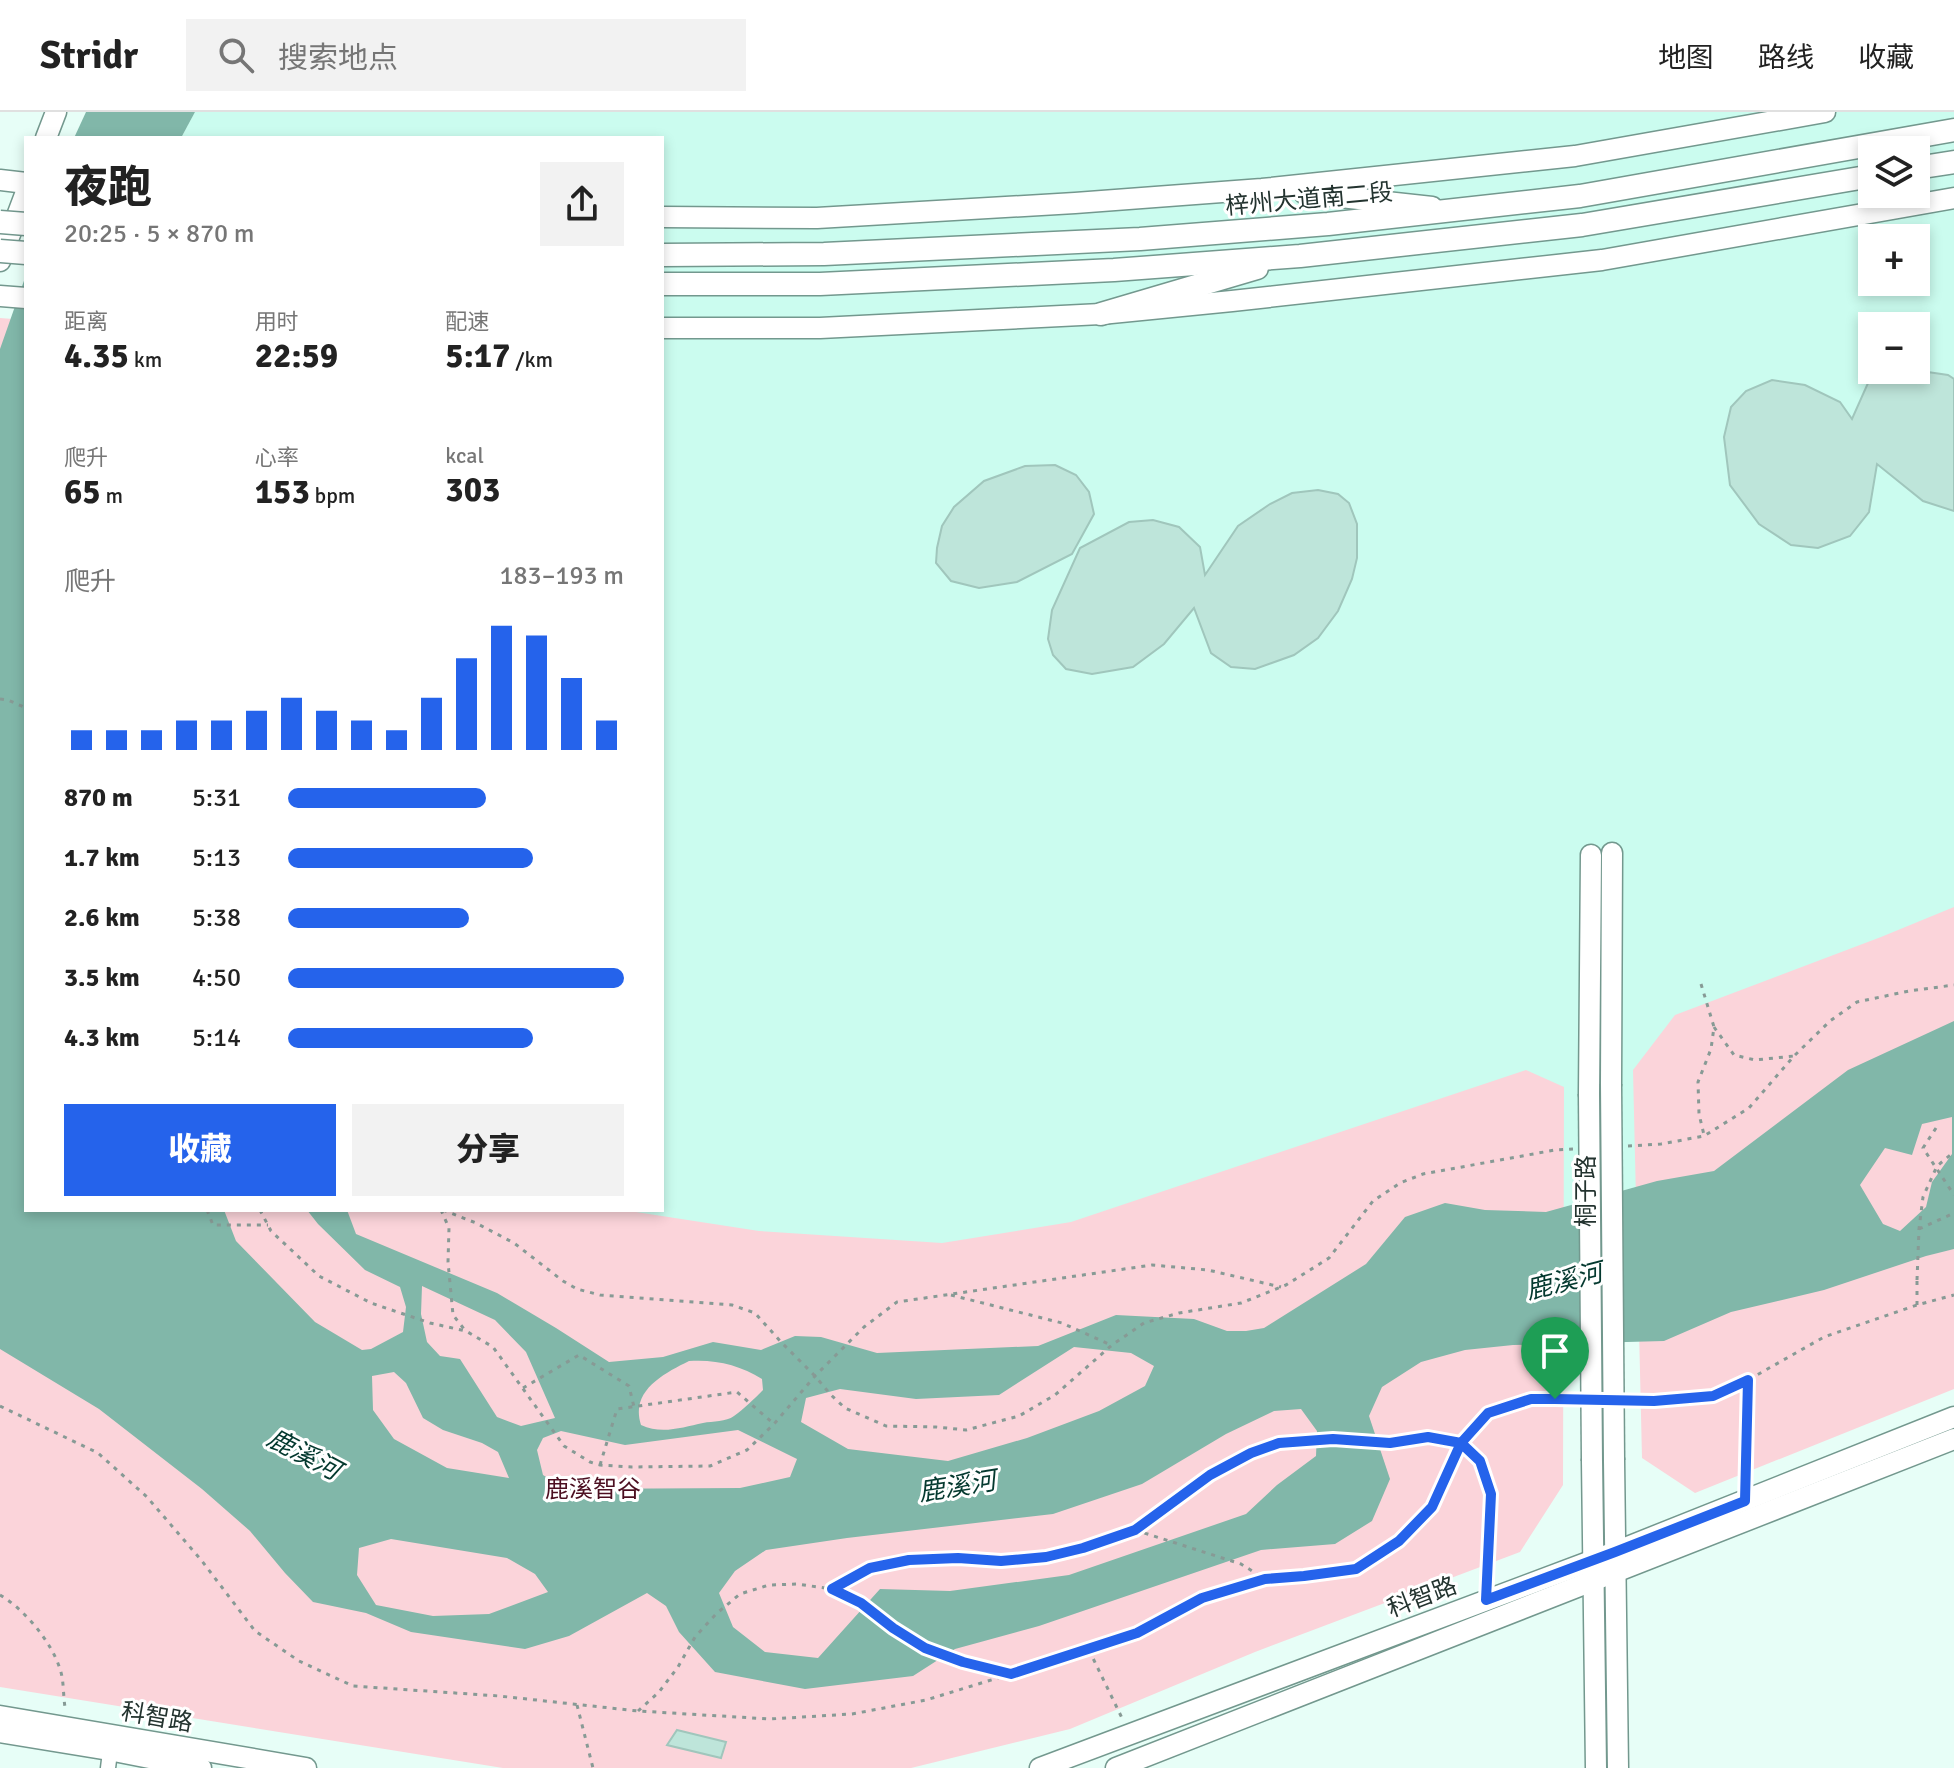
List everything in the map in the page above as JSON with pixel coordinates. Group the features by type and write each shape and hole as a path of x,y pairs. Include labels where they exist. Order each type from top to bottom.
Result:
{"main road":[{"path":"47,136 56,112"},
{"path":"664,217 817,218 1262,189 1575,156 1825,112"},
{"name":"梓州大道南二段","path":"664,255 824,254 1140,239 1328,224 1595,193 1954,130"},
{"path":"1930,166 1954,162"},
{"path":"664,284 820,284 1114,270 1300,256 1582,225 1858,178"},
{"path":"0,180 24,183"},
{"path":"1262,189 1460,210"},
{"path":"0,261 24,197"},
{"path":"664,328 820,328 1101,314 1602,260 1954,198"},
{"path":"0,222 24,224"},
{"path":"0,251 24,253"},
{"path":"1101,314 1300,256"},
{"path":"0,296 24,298"},
{"name":"桐子路","path":"1596,1768 1589,1094 1601,854 1611,1084 1618,1768"},
{"name":"科智路","path":"1616,1562 1745,1501 1954,1417"},
{"name":"科智路","path":"1116,1768 1594,1570 1954,1439"},
{"name":"科智路","path":"1051,1766 1486,1600 1594,1570"},
{"name":"科智路","path":"0,1716 67,1727 110,1751 306,1768"},
{"name":"科智路","path":"0,1732 201,1768"}],"path":[{"path":"0,699 24,707"},
{"path":"1701,984 1714,1027 1734,1055 1755,1060 1794,1056"},
{"path":"1616,1147 1661,1144 1704,1136 1749,1108 1794,1056 1830,1021 1857,1002 1954,985"},
{"path":"1704,1136 1699,1114 1698,1082 1711,1049 1714,1027"},
{"path":"1936,1128 1923,1148 1954,1195"},
{"path":"447,1212 514,1243 577,1289 600,1295 732,1305 755,1313 845,1408 886,1426 966,1430 1019,1416 1055,1395 1112,1345 1144,1323 1179,1313 1241,1303 1281,1287 1329,1258 1373,1201 1400,1183 1423,1174 1555,1150 1585,1148"},
{"path":"1917,1305 1923,1197 1937,1166 1954,1152"},
{"path":"208,1212 213,1225 268,1225"},
{"path":"261,1212 271,1231 319,1276 371,1303 430,1323 466,1331 493,1347 564,1446 600,1465 710,1466 747,1450 864,1327 897,1302 1152,1265 1208,1270 1281,1287"},
{"path":"443,1212 449,1228 448,1262 453,1315 466,1331"},
{"path":"1919,1229 1954,1213"},
{"path":"947,1294 1062,1323 1112,1345"},
{"path":"1625,1401 1713,1396 1824,1337 1954,1295"},
{"path":"523,1388 579,1355 629,1386 635,1407"},
{"path":"1745,1501 1748,1380"},
{"path":"600,1465 617,1409 737,1392 774,1424"},
{"path":"0,1406 98,1453 147,1497 202,1561 255,1631 299,1661 353,1686 499,1696 638,1711 770,1719 852,1714 926,1700 1137,1633 1202,1598 1265,1579 1356,1569 1399,1541 1432,1507 1461,1443 1488,1413 1531,1399 1583,1400"},
{"path":"832,1589 870,1568 896,1563 958,1558 1001,1561 1046,1557 1083,1548 1135,1530 1210,1475 1251,1453 1279,1443 1333,1439 1390,1443 1428,1437 1461,1443 1480,1461 1491,1494 1486,1600"},
{"path":"1135,1530 1241,1564 1265,1579"},
{"path":"638,1711 659,1692 695,1637 716,1614 740,1594 769,1585 797,1584 832,1589 861,1603 925,1648 963,1662 1011,1674"},
{"path":"0,1595 41,1632 60,1670 67,1727"},
{"path":"1089,1650 1130,1734"},
{"path":"577,1705 593,1768"}],"shaded area":[{"path":"195,112 1954,112 1954,1021 1657,1181 1546,1212 1264,1328 363,1212 664,1212 664,136 182,136"}],"green space":[{"name":"鹿溪智谷","path":"0,318 24,320 24,1212 636,1212 759,1231 942,1243 1071,1222 1526,1070 1564,1087 1563,1485 1520,1552 1255,1652 1070,1729 911,1768 503,1768 0,1687"},
{"path":"1954,907 1954,1389 1695,1493 1642,1458 1633,1070 1675,1015"}],"water":[{"path":"86,112 195,112 182,136 75,136"},
{"name":"鹿溪河","path":"24,281 24,1212 225,1212 236,1241 315,1322 362,1350 371,1349 403,1332 406,1307 400,1287 365,1270 309,1212 348,1212 356,1234 497,1293 609,1362 663,1357 713,1342 761,1350 795,1336 821,1337 877,1353 1038,1346 1116,1315 1194,1319 1227,1331 1264,1328 1366,1264 1405,1217 1445,1203 1485,1210 1546,1212 1657,1181 1714,1171 1848,1070 1954,1021 1954,1249 1824,1290 1731,1312 1664,1341 1513,1345 1465,1350 1421,1362 1382,1387 1369,1416 1390,1479 1372,1521 1335,1544 1261,1550 1039,1626 955,1649 913,1676 805,1689 715,1672 679,1632 666,1606 647,1593 569,1636 525,1649 411,1632 366,1613 313,1602 250,1531 202,1489 99,1409 0,1349 0,349","holes":["1952,1117 1952,1154 1932,1182 1926,1207 1900,1231 1883,1224 1860,1185 1885,1148 1912,1155 1922,1124","422,1286 495,1320 526,1352 555,1418 521,1426 497,1417 460,1359 440,1356 427,1342 421,1314","1074,1347 1131,1353 1154,1366 1145,1386 1099,1411 1027,1438 948,1461 848,1449 801,1422 806,1398 840,1389 916,1399 999,1395","689,1361 718,1362 745,1370 762,1379 763,1390 727,1419 665,1430 641,1425 640,1402 644,1393 659,1378","394,1372 406,1383 423,1418 443,1430 482,1443 498,1452 509,1478 447,1468 394,1439 373,1410 372,1376","1301,1409 1317,1431 1316,1456 1277,1485 1246,1514 1069,1575 950,1591 880,1589 818,1658 765,1652 733,1627 719,1593 735,1571 766,1550 1053,1514 1142,1484 1226,1434 1274,1411","738,1430 797,1459 790,1477 740,1488 566,1489 543,1475 537,1450 543,1438 561,1431 625,1445","391,1539 507,1558 535,1574 548,1592 489,1614 433,1616 376,1605 357,1575 359,1548"]}],"building":[{"path":"1930,372 1954,379 1954,511 1923,501 1877,464 1869,512 1850,536 1818,548 1791,545 1759,524 1730,485 1724,437 1731,407 1746,391 1772,380 1805,385 1840,402 1852,419 1868,384 1930,384"},
{"path":"1055,465 1076,475 1089,492 1094,514 1072,554 1017,582 979,588 951,581 936,563 942,526 954,507 984,481 1025,466"},
{"path":"1318,490 1338,494 1349,503 1357,524 1357,558 1338,611 1318,638 1294,655 1255,669 1231,667 1211,653 1194,608 1164,644 1133,667 1092,674 1066,669 1053,655 1048,639 1052,610 1080,548 1129,522 1153,520 1179,527 1200,547 1205,575 1238,526 1292,493"},
{"path":"677,1730 726,1742 721,1758 667,1745"}],"route":[{"path":"1555,1399 1531,1399 1488,1413 1461,1443 1428,1437 1390,1443 1333,1439 1279,1443 1251,1453 1210,1475 1135,1530 1083,1548 1046,1557 1001,1561 958,1558 909,1560 870,1568 832,1589 861,1603 925,1648 963,1662 1011,1674 1137,1633 1202,1598 1265,1579 1356,1569 1399,1541 1432,1507 1461,1443 1480,1461 1491,1494 1486,1600 1745,1501 1748,1380 1713,1396 1654,1401 1555,1399"}]}
